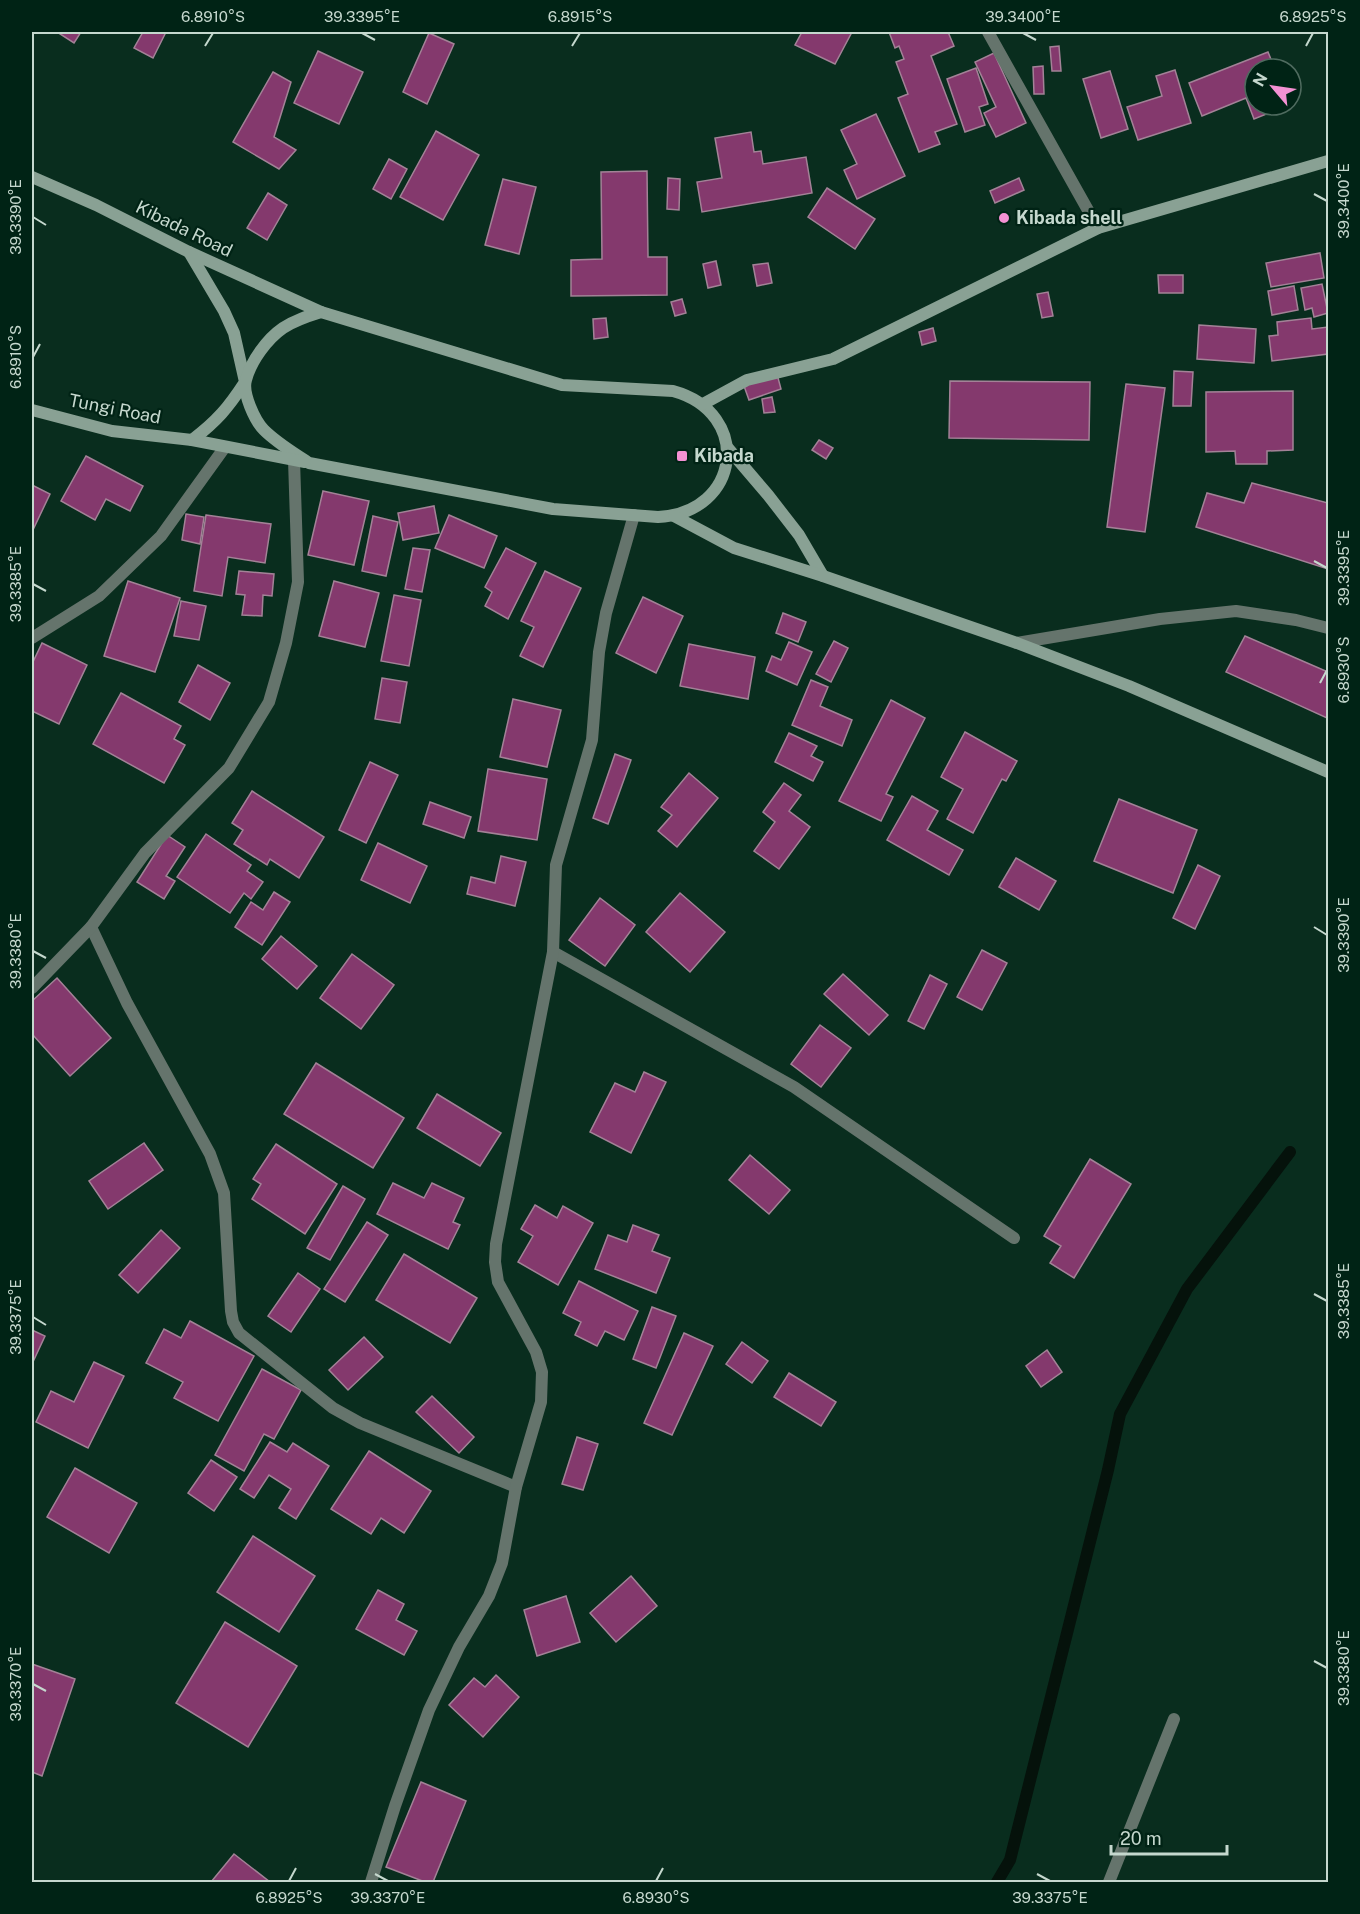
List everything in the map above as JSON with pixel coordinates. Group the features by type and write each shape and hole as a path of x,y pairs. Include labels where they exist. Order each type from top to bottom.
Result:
{"main road":[{"path":"674,516 689,512 714,492 727,463 727,447 723,431 715,416 703,404 747,380 833,359 1098,228 1329,161"},
{"name":"Kibada Road","path":"32,177 321,312 562,385 673,391 703,404"},
{"path":"189,252 224,311 234,333 251,410 263,429 309,463"},
{"path":"192,440 215,423 245,382 254,362 267,343 282,329 300,319 321,312"},
{"name":"Tungi Road","path":"32,410 112,430 192,440 553,509 674,516"},
{"path":"727,447 794,528 823,576"},
{"path":"674,516 734,548 1017,643 1129,686 1329,772"}],"street":[{"path":"988,32 1098,228"},
{"path":"32,638 99,596 161,536 225,447"},
{"path":"32,988 91,927 145,853 229,768 269,702 286,643 298,582 294,460"},
{"path":"371,1882 429,1710 459,1647 489,1596 502,1563 516,1487 541,1402 542,1372 537,1352 498,1282 495,1262 496,1244 553,952 556,865 592,740 599,652 606,613 634,515"},
{"path":"1017,643 1160,619 1236,611 1296,620 1329,628"},
{"path":"91,927 127,1003 210,1154 217,1172 224,1193 231,1311 233,1322 239,1333 333,1408 360,1423 516,1487"},
{"path":"553,952 794,1087 1014,1238"},
{"path":"1109,1882 1174,1719"}],"building":[{"path":"57,32 81,32 74,43"},
{"path":"143,32 166,32 153,58 134,48"},
{"path":"802,32 852,32 835,64 795,45"},
{"path":"889,32 948,32 954,46 931,56 957,124 935,132 940,144 919,152 898,98 908,94 896,62 904,59 899,46 895,48"},
{"path":"429,33 454,44 427,104 403,92"},
{"path":"1059,46 1061,71 1052,71 1050,47"},
{"path":"318,51 363,72 339,124 294,103"},
{"path":"1268,52 1270,57 1255,57"},
{"path":"994,53 1026,123 996,137 984,113 996,107 975,62"},
{"path":"1243,62 1243,99 1202,116 1189,83"},
{"path":"1043,66 1044,94 1034,94 1033,67"},
{"path":"976,68 988,104 979,107 985,125 965,132 947,79"},
{"path":"1175,70 1191,123 1138,140 1127,107 1162,96 1156,76"},
{"path":"1110,71 1128,129 1101,138 1083,79"},
{"path":"273,72 291,82 274,137 296,150 279,169 233,142"},
{"path":"876,114 905,176 857,199 844,170 857,164 841,130"},
{"path":"436,131 479,155 443,220 400,197"},
{"path":"751,132 754,152 761,151 763,164 806,157 812,193 702,212 697,182 722,178 715,138"},
{"path":"389,159 407,169 391,199 373,189"},
{"path":"647,171 648,257 667,257 667,295 571,296 571,260 602,259 601,172"},
{"path":"668,178 680,179 679,210 667,209"},
{"path":"1019,178 1024,190 995,203 990,191"},
{"path":"503,179 536,187 519,254 485,245"},
{"path":"827,188 875,219 855,249 808,217"},
{"path":"268,193 287,205 267,240 247,228"},
{"path":"1320,253 1324,278 1271,287 1266,263"},
{"path":"716,261 721,285 708,288 703,264"},
{"path":"768,263 772,283 757,286 753,265"},
{"path":"1158,275 1183,275 1183,293 1159,293"},
{"path":"1322,284 1328,313 1314,317 1312,308 1305,310 1301,288"},
{"path":"1294,286 1298,310 1272,315 1268,291"},
{"path":"1048,292 1053,316 1042,318 1037,294"},
{"path":"682,299 686,313 675,316 671,302"},
{"path":"606,318 608,337 594,339 593,319"},
{"path":"1311,318 1312,329 1328,327 1328,354 1272,361 1269,336 1278,335 1277,322"},
{"path":"1199,325 1256,329 1254,363 1197,359"},
{"path":"933,328 936,341 922,345 919,332"},
{"path":"1174,371 1193,372 1191,406 1173,406"},
{"path":"777,374 781,389 749,400 744,386"},
{"path":"950,381 1090,382 1089,440 949,438"},
{"path":"1126,384 1165,388 1145,532 1107,527"},
{"path":"1293,391 1293,450 1267,451 1267,464 1236,464 1235,451 1206,452 1206,392"},
{"path":"772,397 775,412 764,413 762,399"},
{"path":"819,440 833,448 826,459 812,450"},
{"path":"86,456 143,486 130,511 106,499 95,520 61,501"},
{"path":"1252,483 1328,503 1328,569 1196,527 1207,493 1244,503"},
{"path":"32,485 50,494 32,532"},
{"path":"323,491 369,501 354,565 308,555"},
{"path":"434,506 439,533 403,540 398,513"},
{"path":"186,514 204,517 200,544 182,540"},
{"path":"206,515 271,524 265,563 228,557 222,596 194,591"},
{"path":"449,515 497,536 484,568 435,548"},
{"path":"373,516 398,522 386,576 362,571"},
{"path":"413,548 430,550 422,592 405,589"},
{"path":"506,548 536,563 508,619 485,606 492,592 485,587"},
{"path":"239,571 274,574 272,596 263,595 262,616 242,615 245,595 236,594"},
{"path":"545,571 581,588 543,667 520,656 534,627 521,621"},
{"path":"128,581 180,598 155,672 104,656"},
{"path":"334,581 379,593 365,647 319,636"},
{"path":"394,595 421,600 409,666 381,661"},
{"path":"643,597 683,616 656,673 616,653"},
{"path":"181,601 206,606 199,640 174,636"},
{"path":"783,613 806,622 798,642 776,633"},
{"path":"1245,636 1328,672 1327,718 1226,672"},
{"path":"834,641 848,648 831,682 816,674"},
{"path":"789,642 812,652 797,685 766,671 772,656 781,660"},
{"path":"42,643 87,665 59,724 32,711 32,664"},
{"path":"689,644 755,657 748,699 680,686"},
{"path":"198,665 230,683 210,720 179,702"},
{"path":"382,678 407,682 400,723 375,719"},
{"path":"811,680 828,687 820,706 852,720 842,746 792,725"},
{"path":"121,693 181,726 174,739 185,745 164,783 93,744"},
{"path":"513,699 561,710 547,767 500,757"},
{"path":"891,700 925,718 886,794 893,797 881,821 839,801"},
{"path":"965,732 1017,761 1006,781 1002,779 973,833 947,819 963,789 941,777"},
{"path":"789,733 817,746 811,756 823,762 813,781 775,762"},
{"path":"615,754 631,760 608,824 593,818"},
{"path":"370,762 398,775 366,843 339,830"},
{"path":"488,769 547,779 537,840 478,831"},
{"path":"689,773 718,798 677,847 658,831 672,815 661,807"},
{"path":"784,783 801,795 789,811 810,827 779,869 754,851 775,822 763,812"},
{"path":"252,791 324,837 299,878 270,859 267,865 234,844 243,830 232,823"},
{"path":"912,796 938,811 927,830 963,850 949,875 887,840"},
{"path":"1119,799 1197,830 1173,893 1094,861"},
{"path":"430,802 471,817 464,838 423,824"},
{"path":"206,834 251,865 247,871 263,882 251,899 244,893 230,913 177,877"},
{"path":"167,835 185,847 166,876 175,881 164,899 137,882"},
{"path":"378,843 427,866 410,903 361,880"},
{"path":"501,856 526,862 515,906 467,894 471,877 495,883"},
{"path":"1016,858 1056,881 1039,910 999,887"},
{"path":"1198,865 1220,876 1195,929 1173,918"},
{"path":"274,892 290,902 262,945 235,927 251,902 263,910"},
{"path":"680,893 725,932 690,972 646,932"},
{"path":"600,898 635,925 605,966 569,940"},
{"path":"281,936 317,966 297,989 262,959"},
{"path":"982,950 1007,963 982,1010 957,997"},
{"path":"352,954 394,985 361,1029 320,998"},
{"path":"843,974 888,1015 869,1035 824,994"},
{"path":"930,975 947,984 924,1029 908,1021"},
{"path":"57,978 111,1038 70,1076 32,1034 32,1001"},
{"path":"820,1025 851,1048 821,1087 791,1064"},
{"path":"316,1063 404,1118 373,1168 284,1114"},
{"path":"644,1072 666,1082 631,1153 590,1132 615,1083 635,1092"},
{"path":"437,1094 501,1133 480,1166 417,1128"},
{"path":"144,1143 163,1170 108,1209 89,1181"},
{"path":"276,1144 337,1184 305,1234 252,1199 261,1184 253,1179"},
{"path":"750,1155 790,1190 769,1214 729,1180"},
{"path":"1090,1159 1131,1184 1074,1278 1050,1263 1061,1246 1044,1236"},
{"path":"393,1183 424,1198 432,1183 464,1198 453,1222 460,1225 448,1249 377,1214"},
{"path":"343,1186 365,1199 330,1260 307,1248"},
{"path":"535,1205 557,1218 563,1206 593,1223 558,1285 518,1262 533,1236 521,1229"},
{"path":"367,1222 388,1235 345,1302 324,1289"},
{"path":"633,1225 659,1235 652,1251 670,1258 656,1293 595,1269 608,1235 627,1242"},
{"path":"161,1230 180,1248 138,1293 119,1275"},
{"path":"404,1254 477,1298 450,1343 376,1300"},
{"path":"298,1273 320,1289 291,1332 268,1316"},
{"path":"579,1281 638,1311 624,1340 605,1331 597,1346 575,1335 581,1322 563,1313"},
{"path":"652,1307 676,1316 656,1368 633,1359"},
{"path":"190,1321 254,1356 218,1421 174,1398 183,1382 146,1363 164,1329 181,1338"},
{"path":"32,1330 45,1336 32,1364"},
{"path":"684,1333 713,1346 672,1435 644,1423"},
{"path":"364,1337 383,1357 348,1390 329,1370"},
{"path":"742,1342 768,1361 752,1383 726,1364"},
{"path":"1047,1350 1062,1372 1041,1387 1026,1366"},
{"path":"94,1362 124,1376 88,1448 36,1422 51,1391 74,1402"},
{"path":"262,1369 301,1390 274,1439 264,1434 244,1471 215,1455"},
{"path":"789,1373 836,1402 821,1426 774,1397"},
{"path":"432,1396 474,1437 459,1453 416,1412"},
{"path":"577,1437 598,1444 583,1490 562,1484"},
{"path":"270,1442 287,1452 293,1443 329,1466 296,1519 279,1508 291,1489 269,1475 254,1498 240,1489"},
{"path":"369,1451 431,1491 404,1533 381,1518 371,1534 331,1509"},
{"path":"211,1460 237,1477 214,1511 188,1493"},
{"path":"75,1468 137,1503 109,1553 47,1517"},
{"path":"253,1536 315,1576 279,1632 217,1592"},
{"path":"631,1576 657,1606 616,1642 590,1613"},
{"path":"378,1590 404,1604 396,1620 417,1631 404,1655 356,1629"},
{"path":"566,1596 580,1642 537,1656 524,1610"},
{"path":"225,1622 297,1666 248,1747 176,1703"},
{"path":"32,1664 75,1679 42,1776 32,1772"},
{"path":"496,1675 519,1697 483,1737 449,1705 474,1678 485,1687"},
{"path":"421,1782 466,1801 433,1882 425,1882 386,1867"},
{"path":"234,1854 270,1882 211,1882"}],"waterway":[{"path":"997,1882 1010,1860 1120,1414 1187,1289 1290,1152"}],"place":[{"name":"Kibada shell","path":"1004,218"},
{"name":"Kibada","path":"682,456"}]}
